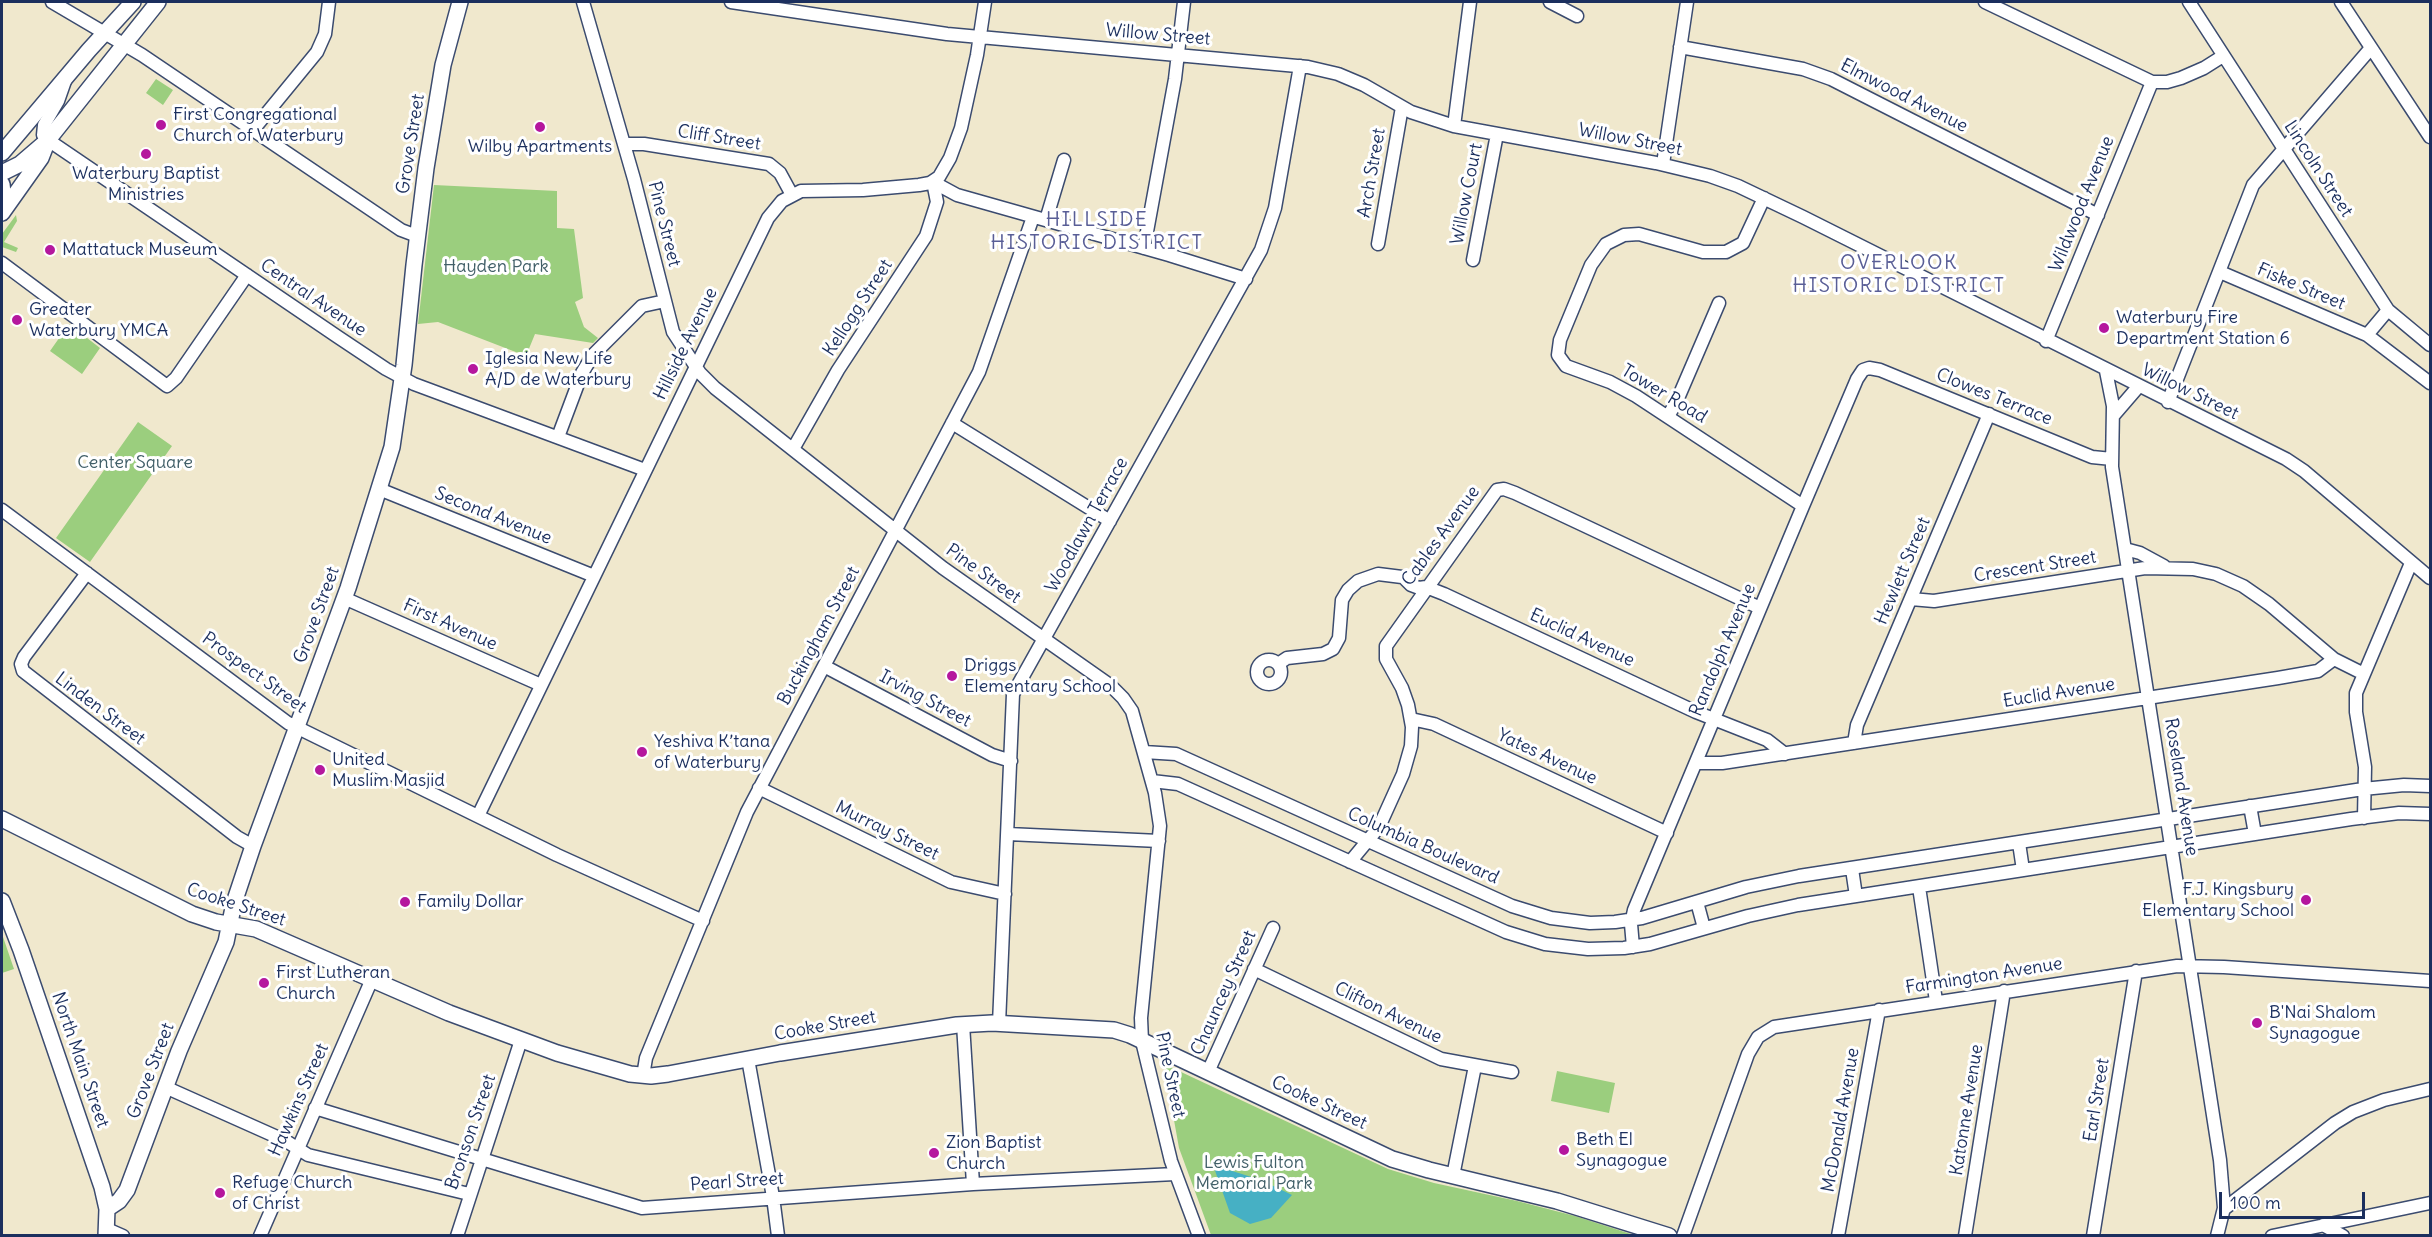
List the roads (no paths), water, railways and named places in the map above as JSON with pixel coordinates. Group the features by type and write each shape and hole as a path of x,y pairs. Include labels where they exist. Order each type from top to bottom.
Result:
{"main road":[{"path":"2,153 133,2"},
{"path":"2,173 20,164 48,140 158,2"},
{"name":"Grove Street","path":"107,1209 125,1194 165,1087 222,952 234,903 253,846 344,598 394,439 417,236 443,65 460,2"},
{"path":"2,213 42,158 48,140"},
{"path":"2,184 2,206"},
{"name":"Cooke Street","path":"5,821 184,910 212,921 256,929 448,1013 521,1040 576,1059 644,1076 668,1074 963,1024 1114,1030 1142,1041 1381,1155 1453,1176 1557,1200 1669,1236"},
{"name":"North Main Street","path":"2,901 33,984 102,1187 107,1209 106,1232"}],"street":[{"path":"52,2 124,44 401,230 417,236"},
{"path":"253,130 317,52 325,34 329,2"},
{"name":"Pine Street","path":"583,2 624,144 675,337 695,366 709,382 943,568 1102,680 1123,698 1134,716 1152,781 1158,811 1159,841 1141,1018 1142,1041 1175,1174 1199,1236"},
{"name":"Willow Street","path":"731,2 980,37 1300,66 1338,74 1430,120 1664,164 1710,176 1764,198 2286,459 2304,471 2430,578"},
{"path":"933,182 947,164 959,136 985,2"},
{"path":"1144,248 1178,54 1184,2"},
{"path":"1454,126 1470,2"},
{"path":"1550,2 1577,16"},
{"path":"1664,164 1687,2"},
{"path":"1985,2 2152,82 2167,82 2181,78 2204,68 2223,56"},
{"name":"Lincoln Street","path":"2189,2 2388,310 2430,345"},
{"path":"2342,2 2430,137"},
{"name":"Elmwood Avenue","path":"1680,47 1803,69 1830,79 2098,215"},
{"path":"2168,402 2253,185 2371,48"},
{"name":"Woodlawn Terrace","path":"999,1024 1013,694 1261,250 1273,218 1300,66"},
{"path":"48,140 43,135 44,125 58,101 66,77"},
{"name":"Wildwood Avenue","path":"2046,340 2152,82"},
{"name":"Arch Street","path":"1378,244 1402,107"},
{"name":"Willow Court","path":"1473,260 1497,134"},
{"name":"Central Avenue","path":"48,140 402,378 645,470"},
{"name":"Cliff Street","path":"624,144 644,144 769,164 780,173 792,195"},
{"path":"1046,220 1064,160"},
{"path":"792,195 805,190 862,190 933,182 957,195 1246,279"},
{"name":"Kellogg Street","path":"793,449 838,370 926,236 937,202 933,182"},
{"name":"Hillside Avenue","path":"478,816 768,218 778,205 792,195"},
{"name":"Tower Road","path":"1764,198 1746,239 1732,250 1720,254 1708,253 1648,236 1630,234 1606,244 1591,265 1560,340 1559,359 1570,368 1620,386 1803,506"},
{"name":"Buckingham Street","path":"644,1076 646,1058 742,822 982,364 1033,217"},
{"path":"2,263 168,386 176,378 247,275"},
{"name":"Fiske Street","path":"2220,272 2367,335 2430,380"},
{"path":"558,437 582,373 593,355 642,306 665,301"},
{"path":"1668,416 1676,403 1719,303"},
{"path":"2367,335 2388,310"},
{"name":"Clowes Terrace","path":"1863,370 1869,368 1880,370 2092,457 2112,459"},
{"name":"Randolph Avenue","path":"1633,947 1631,920 1803,506 1857,379 1863,370"},
{"name":"Roseland Avenue","path":"2106,371 2112,401 2112,459 2125,549 2220,1160 2224,1209 2217,1236"},
{"path":"2113,416 2138,387"},
{"name":"Hewlett Street","path":"1854,743 1857,725 1989,414"},
{"path":"952,423 1110,521"},
{"name":"Second Avenue","path":"379,489 594,576"},
{"name":"Cables Avenue","path":"1350,862 1379,827 1407,764 1411,746 1411,719 1406,696 1386,659 1385,650 1426,587 1495,491 1502,489 1515,493 1760,608"},
{"name":"Prospect Street","path":"2,510 297,727 557,855 703,921"},
{"name":"Crescent Street","path":"2125,549 2165,567"},
{"path":"2364,818 2365,767 2356,702 2357,689 2411,563"},
{"name":"Crescent Street","path":"1911,599 1934,601 2129,570 2165,567 2208,572 2243,586 2269,604 2334,659 2364,674"},
{"name":"Linden Street","path":"87,573 24,657 21,664 23,671 237,837 253,846"},
{"name":"Euclid Avenue","path":"1278,664 1290,658 1323,654 1334,649 1339,638 1342,600 1348,590 1358,581 1378,574 1405,579 1414,578 1426,587 1696,712 1767,740 1785,754"},
{"name":"First Avenue","path":"344,598 541,685"},
{"name":"Euclid Avenue","path":"1696,763 1714,765 2312,672 2322,669 2334,659"},
{"name":"Irving Street","path":"824,666 992,755 1011,761"},
{"name":"Yates Avenue","path":"1411,719 1434,724 1667,833"},
{"name":"Columbia Boulevard","path":"1144,752 1176,754 1504,902 1539,915 1582,922 1631,920 1764,883 2363,789 2404,785 2430,786"},
{"path":"1152,781 1178,784 1517,936 1578,949 1633,947 1664,941 1774,909 1856,896 2398,813 2430,814"},
{"name":"Murray Street","path":"759,789 951,882 1005,894"},
{"path":"2250,806 2255,834"},
{"path":"1008,834 1159,841"},
{"path":"2019,843 2023,870"},
{"path":"1852,869 1856,896"},
{"path":"1919,887 1936,1001"},
{"path":"1697,902 1704,928"},
{"name":"Chauncey Street","path":"1208,1072 1273,928"},
{"name":"Farmington Avenue","path":"1683,1236 1748,1054 1758,1037 1778,1026 2136,971 2191,966 2430,981"},
{"name":"Clifton Avenue","path":"1254,969 1441,1059 1512,1072"},
{"name":"Earl Street","path":"2093,1236 2136,971"},
{"name":"Hawkins Street","path":"260,1236 372,979"},
{"name":"Katonne Avenue","path":"1965,1236 2004,991"},
{"name":"McDonald Avenue","path":"1838,1236 1879,1010"},
{"path":"963,1024 973,1184"},
{"name":"Bronson Street","path":"457,1236 521,1040"},
{"path":"748,1059 778,1236"},
{"path":"1453,1176 1475,1066"},
{"path":"165,1087 286,1141 308,1155 469,1194"},
{"path":"2224,1209 2335,1123 2353,1112 2384,1100 2430,1089"},
{"name":"Pearl Street","path":"315,1108 642,1208 973,1184 1175,1174"},
{"path":"2272,1236 2430,1203"},
{"path":"2323,1225 2343,1236"},
{"path":"106,1232 123,1236"}],"water":[{"path":"1213,1165 1261,1180 1292,1195 1271,1218 1250,1224 1230,1213"}],"place":[{"name":"First Congregational Church of Waterbury","path":"161,125"},
{"name":"Wilby Apartments","path":"540,127"},
{"name":"Waterbury Baptist Ministries","path":"146,154"},
{"name":"Mattatuck Museum","path":"50,250"},
{"name":"Greater Waterbury YMCA","path":"17,320"},
{"name":"Waterbury Fire Department Station 6","path":"2104,328"},
{"name":"Iglesia New Life A/D de Waterbury","path":"473,369"},
{"name":"Driggs Elementary School","path":"952,676"},
{"name":"Yeshiva K’tana of Waterbury","path":"642,752"},
{"name":"United Muslim Masjid","path":"320,770"},
{"name":"F.J. Kingsbury Elementary School","path":"2306,900"},
{"name":"Family Dollar","path":"405,902"},
{"name":"First Lutheran Church","path":"264,983"},
{"name":"B'Nai Shalom Synagogue","path":"2257,1023"},
{"name":"Beth El Synagogue","path":"1564,1150"},
{"name":"Zion Baptist Church","path":"934,1153"},
{"name":"Refuge Church of Christ","path":"220,1193"}],"district":[{"name":"HILLSIDE HISTORIC DISTRICT","path":"1097,232"},
{"name":"OVERLOOK HISTORIC DISTRICT","path":"1899,274"}],"park label":[{"name":"Hayden Park","path":"496,267"},
{"name":"Center Square","path":"135,463"},
{"name":"Lewis Fulton Memorial Park","path":"1254,1173"}]}
